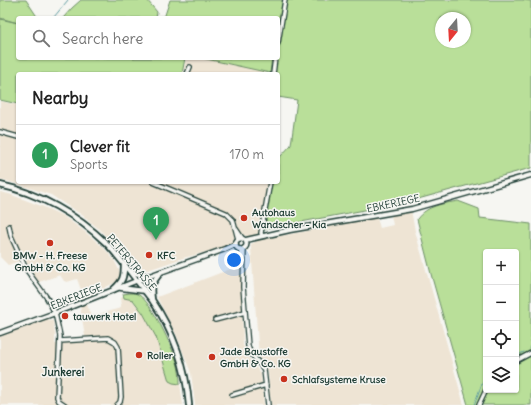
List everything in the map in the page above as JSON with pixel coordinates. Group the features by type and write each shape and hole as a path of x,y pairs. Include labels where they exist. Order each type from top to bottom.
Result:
{"main road":[{"name":"PETERSTRASSE","path":"0,185 24,191 42,199 71,215 99,236 107,244 152,300 164,322 179,355 185,375 189,405"},
{"path":"116,288 123,279 124,265"},
{"path":"152,300 150,287 160,273"}],"street":[{"path":"280,31 285,0"},
{"path":"273,72 276,60"},
{"path":"188,72 190,67"},
{"path":"0,132 16,136"},
{"name":"EBKERIEGE","path":"0,333 137,280 259,237 290,230 412,209 531,175"},
{"path":"159,184 226,213 233,220 241,244 244,263 243,287 248,349 262,366 265,374 268,405"},
{"path":"259,237 262,233 270,184"},
{"path":"9,226 11,236 26,269 47,298 55,313 60,341 57,397 59,401 66,405"},
{"path":"129,270 138,274 149,276"},
{"path":"116,288 145,291"},
{"path":"214,320 245,312"},
{"path":"60,341 108,338 115,342 118,347 121,397 120,402 117,405"},
{"path":"519,359 531,353"},
{"path":"232,395 266,385"},
{"path":"479,405 485,393"}],"shaded area":[{"path":"186,60 211,60 265,72 183,72"},
{"path":"0,101 16,105 16,184 0,179"},
{"path":"17,184 268,184 260,233 248,237 240,231 236,232 232,243 218,249 183,258 148,270 141,268 130,261 99,229 82,215 51,195"},
{"path":"0,192 44,207 63,216 84,231 103,247 114,260 120,272 118,280 84,298 77,279 67,282 64,281 60,275 39,282 32,273 25,259 8,265 0,257"},
{"path":"411,210 415,231 464,405 271,405 268,372 259,357 251,244 259,240 377,218 380,228 393,225 391,215"},
{"path":"241,265 243,345 249,358 261,374 264,405 195,405 191,373 177,336 157,297"},
{"path":"120,297 132,300 143,313 156,337 169,381 180,384 183,405 0,405 0,336 47,319 53,321 55,344 86,342 80,306 87,304 91,316 121,308"}],"green space":[{"path":"0,0 26,0 37,16 16,16 16,22 0,18"},
{"path":"81,0 147,0 157,12 156,16 65,16"},
{"path":"170,0 283,0 280,16 165,16"},
{"path":"286,0 531,1 531,168 407,202 264,230 272,184 280,184 280,157 291,145 297,100 280,97 280,72 274,72 277,60 280,60 280,39"},
{"path":"0,19 16,23 16,60 185,60 182,72 16,72 16,104 0,100"},
{"path":"211,60 272,60 270,72"},
{"path":"458,201 479,209 480,218 531,224 531,405 468,405 417,219 421,214 441,204"},
{"path":"123,294 138,294 144,300 161,326 177,362 180,384 169,381 156,337 143,313 133,300 124,298"}],"waterway":[{"path":"55,16 68,0"},
{"path":"519,354 524,352"},
{"path":"474,405 483,382"}],"place":[{"name":"Autohaus Wandscher - Kia","path":"244,218"},
{"name":"Clever fit","path":"156,240"},
{"name":"BMW - H. Freese GmbH & Co. KG","path":"50,243"},
{"name":"KFC","path":"149,255"},
{"name":"tauwerk Hotel","path":"65,316"},
{"name":"Roller","path":"139,355"},
{"name":"Jade Baustoffe GmbH & Co. KG","path":"212,357"},
{"name":"Schlafsysteme Kruse","path":"284,379"}],"district":[{"name":"Junkerei","path":"63,372"}]}
